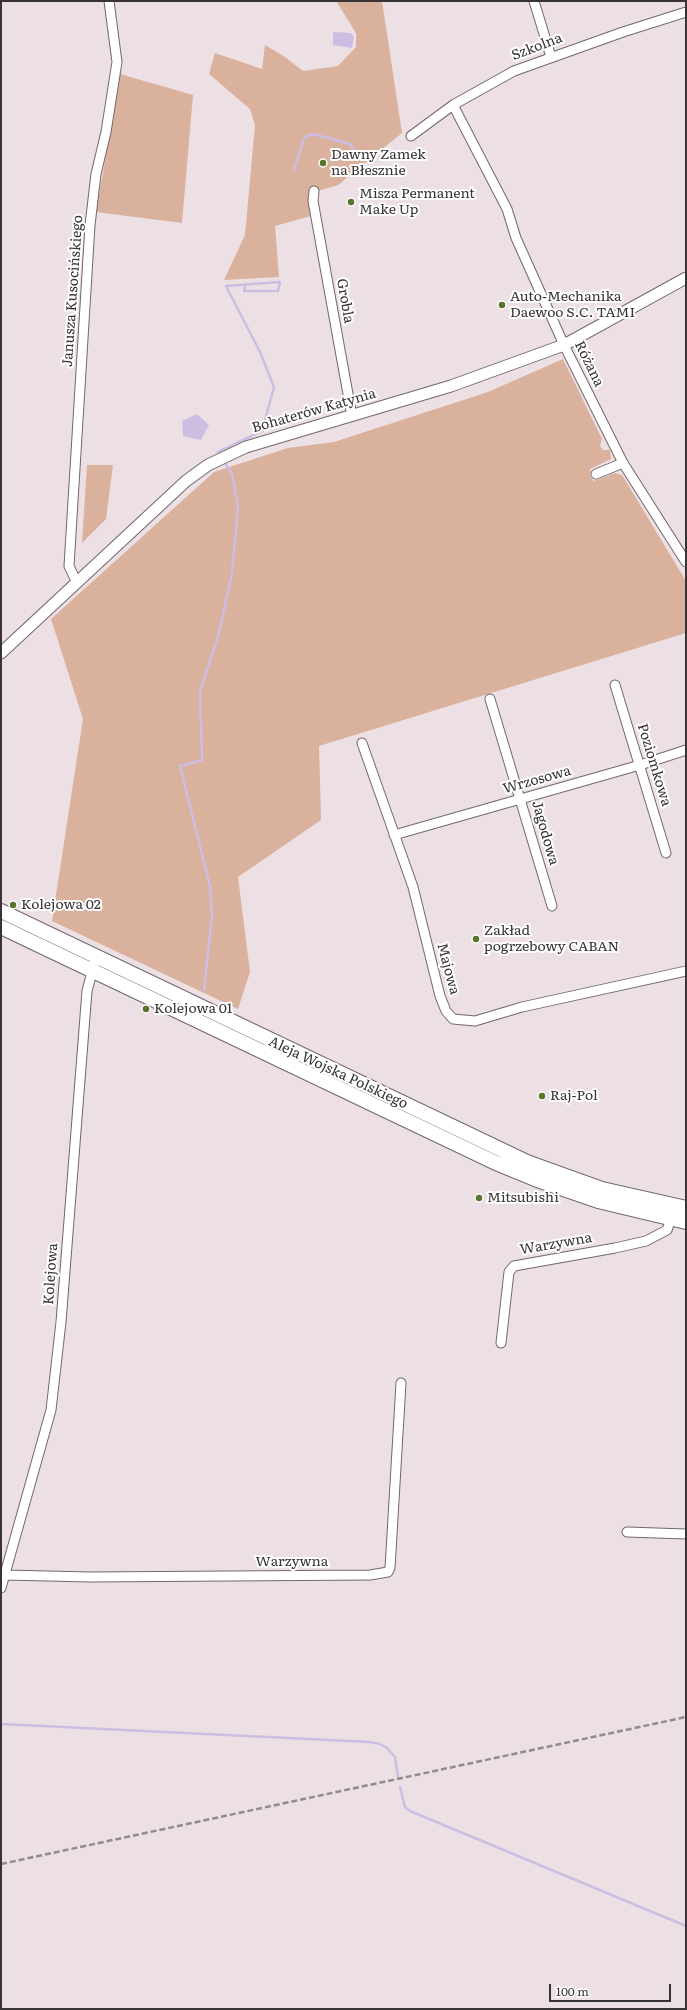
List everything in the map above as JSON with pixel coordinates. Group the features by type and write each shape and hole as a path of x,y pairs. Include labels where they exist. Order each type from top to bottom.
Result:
{"main road":[{"name":"Aleja Wojska Polskiego","path":"1,911 527,1162 602,1189 686,1208"},
{"name":"Aleja Wojska Polskiego","path":"1,927 496,1163 540,1182 591,1199 686,1222"}],"street":[{"name":"Janusza Kusocińskiego","path":"77,583 69,566 90,225 96,174 106,132 117,62 109,1"},
{"path":"534,1 551,57"},
{"name":"Szkolna","path":"411,136 453,105 514,71 551,57 686,12"},
{"name":"Różana","path":"453,105 507,209 516,238 564,345 623,463 686,562"},
{"name":"Grobla","path":"314,191 313,201 352,416"},
{"name":"Bohaterów Katynia","path":"1,653 186,480 208,465 246,447 451,386 564,345 686,278"},
{"path":"596,474 623,463"},
{"name":"Poziomkowa","path":"615,685 666,852"},
{"name":"Jagodowa","path":"490,699 521,798 552,906"},
{"name":"Majowa","path":"362,743 413,886 440,996 446,1011 454,1019 475,1021 522,1007 686,972"},
{"name":"Wrzosowa","path":"394,835 640,765 686,750"},
{"name":"Kolejowa","path":"1,1588 41,1451 53,1394 62,1322 87,991 96,957"},
{"name":"Warzywna","path":"502,1343 509,1272 514,1266 646,1241 666,1230 671,1219"},
{"name":"Warzywna","path":"4,1575 90,1578 370,1575 388,1572 390,1568 402,1383"},
{"path":"627,1532 686,1534"}],"shaded area":[{"path":"336,1 382,1 402,133 338,185 308,194 311,216 275,226 279,277 224,280 245,235 255,125 250,109 209,74 215,53 262,69 265,45 285,57 303,71 338,66 356,47 356,33"},
{"path":"333,33 351,33 354,37 352,48 333,45"},
{"path":"120,74 193,95 182,223 96,212"},
{"path":"563,359 602,439 600,446 603,450 610,450 611,459 590,469 590,476 594,481 615,473 622,475 686,581 686,633 319,746 321,820 238,877 250,972 238,1009 52,921 83,719 51,619 214,472 288,448 334,442 488,392"},
{"path":"197,414 209,425 201,440 183,436 182,421"},
{"path":"87,465 113,465 106,519 82,543"}],"waterway":[{"path":"294,170 305,137 313,134 350,144 354,150"},
{"path":"221,456 218,452 262,431 274,387 260,352 226,286 280,282 278,291 244,291 245,286"},
{"path":"204,990 212,916 210,886 180,766 202,760 200,691 219,633 232,573 238,507 232,474 223,460"},
{"path":"1,1724 370,1742 380,1744 387,1748 395,1757 398,1776"},
{"path":"400,1787 405,1807 410,1811 686,1926"}],"railway":[{"path":"1,1864 686,1717"}],"place":[{"name":"Dawny Zamek na Błesznie","path":"323,163"},
{"name":"Misza Permanent Make Up","path":"351,202"},
{"name":"Auto-Mechanika Daewoo S.C. TAMI","path":"502,305"},
{"name":"Kolejowa 02","path":"13,905"},
{"name":"Zakład pogrzebowy CABAN","path":"476,939"},
{"name":"Kolejowa 01","path":"146,1009"},
{"name":"Raj-Pol","path":"542,1096"},
{"name":"Mitsubishi","path":"479,1198"}]}
